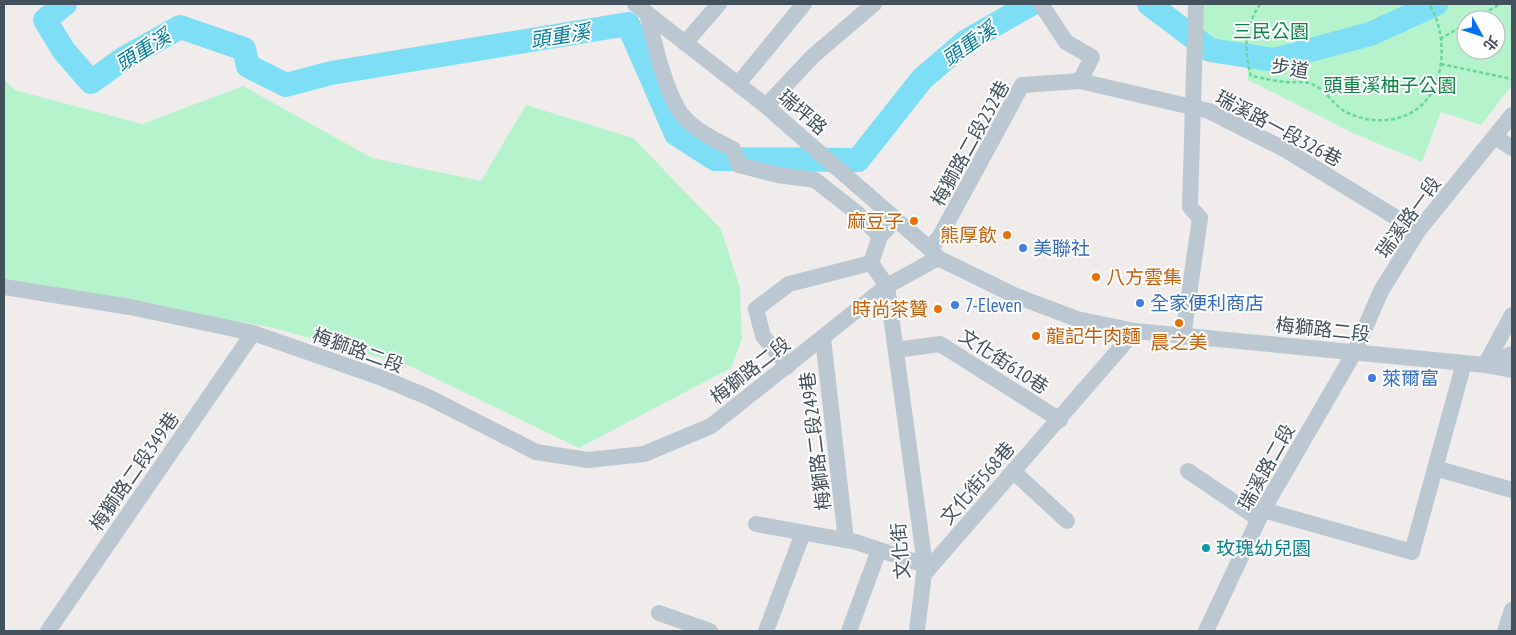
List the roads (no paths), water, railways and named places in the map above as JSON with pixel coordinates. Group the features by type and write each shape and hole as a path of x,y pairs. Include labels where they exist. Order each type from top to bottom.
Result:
{"street":[{"path":"685,43 719,4"},
{"path":"738,84 804,4"},
{"path":"766,106 813,56 874,4"},
{"path":"1183,337 1200,218 1190,207 1196,4"},
{"path":"1042,6 1066,42 1092,57 1080,81"},
{"path":"641,8 680,112 706,135 736,157 778,175 814,180 857,213 880,236"},
{"name":"瑞坪路","path":"641,8 766,106 934,254"},
{"name":"瑞溪路一段326巷","path":"1080,81 1209,111 1284,149 1418,232"},
{"name":"梅獅路二段232巷","path":"934,254 940,236 1022,85 1080,81"},
{"name":"瑞溪路一段","path":"1354,353 1381,291 1418,232 1512,115"},
{"path":"1495,137 1512,148"},
{"path":"871,263 880,236 896,219"},
{"name":"梅獅路二段","path":"4,288 130,307 253,333 382,378 428,397 536,452 588,460 644,454 710,426 887,286 934,254 1016,296 1077,319 1135,331 1485,365 1512,370"},
{"path":"871,263 887,286"},
{"path":"788,366 763,336 756,309 789,284 871,263"},
{"name":"文化街","path":"887,286 925,569 918,631"},
{"path":"1485,365 1512,315"},
{"name":"文化街568巷","path":"925,569 1060,420 1135,331"},
{"name":"梅獅路二段349巷","path":"48,631 253,333"},
{"name":"梅獅路二段249巷","path":"822,338 846,540"},
{"name":"文化街610巷","path":"896,350 940,344 1060,420"},
{"name":"瑞溪路二段","path":"1206,631 1261,515 1354,353"},
{"path":"1485,365 1512,354"},
{"path":"1188,471 1261,515 1412,552 1464,363"},
{"path":"1434,468 1512,490"},
{"path":"1014,472 1068,521"},
{"path":"756,524 846,540 879,550 925,569"},
{"path":"766,631 803,533"},
{"path":"849,631 879,550"},
{"path":"1505,631 1512,610"},
{"path":"659,613 710,631"}],"waterway":[{"name":"頭重溪","path":"65,4 45,20 64,51 91,82 123,59 180,27 244,49 248,66 286,85 331,73 628,24 676,134 715,159 858,160 922,79 965,42 1031,4"},
{"name":"頭重溪","path":"1149,4 1210,50 1274,60 1370,34 1436,4"}],"place":[{"name":"麻豆子","path":"914,221"},
{"name":"熊厚飲","path":"1007,235"},
{"name":"美聯社","path":"1023,248"},
{"name":"八方雲集","path":"1096,277"},
{"name":"全家便利商店","path":"1140,303"},
{"name":"7-Eleven","path":"955,305"},
{"name":"時尚茶贊","path":"938,309"},
{"name":"晨之美","path":"1179,323"},
{"name":"龍記牛肉麵","path":"1036,336"},
{"name":"萊爾富","path":"1372,378"},
{"name":"玫瑰幼兒園","path":"1206,548"}],"park label":[{"name":"三民公園","path":"1271,31"},
{"name":"頭重溪柚子公園","path":"1390,85"}]}
